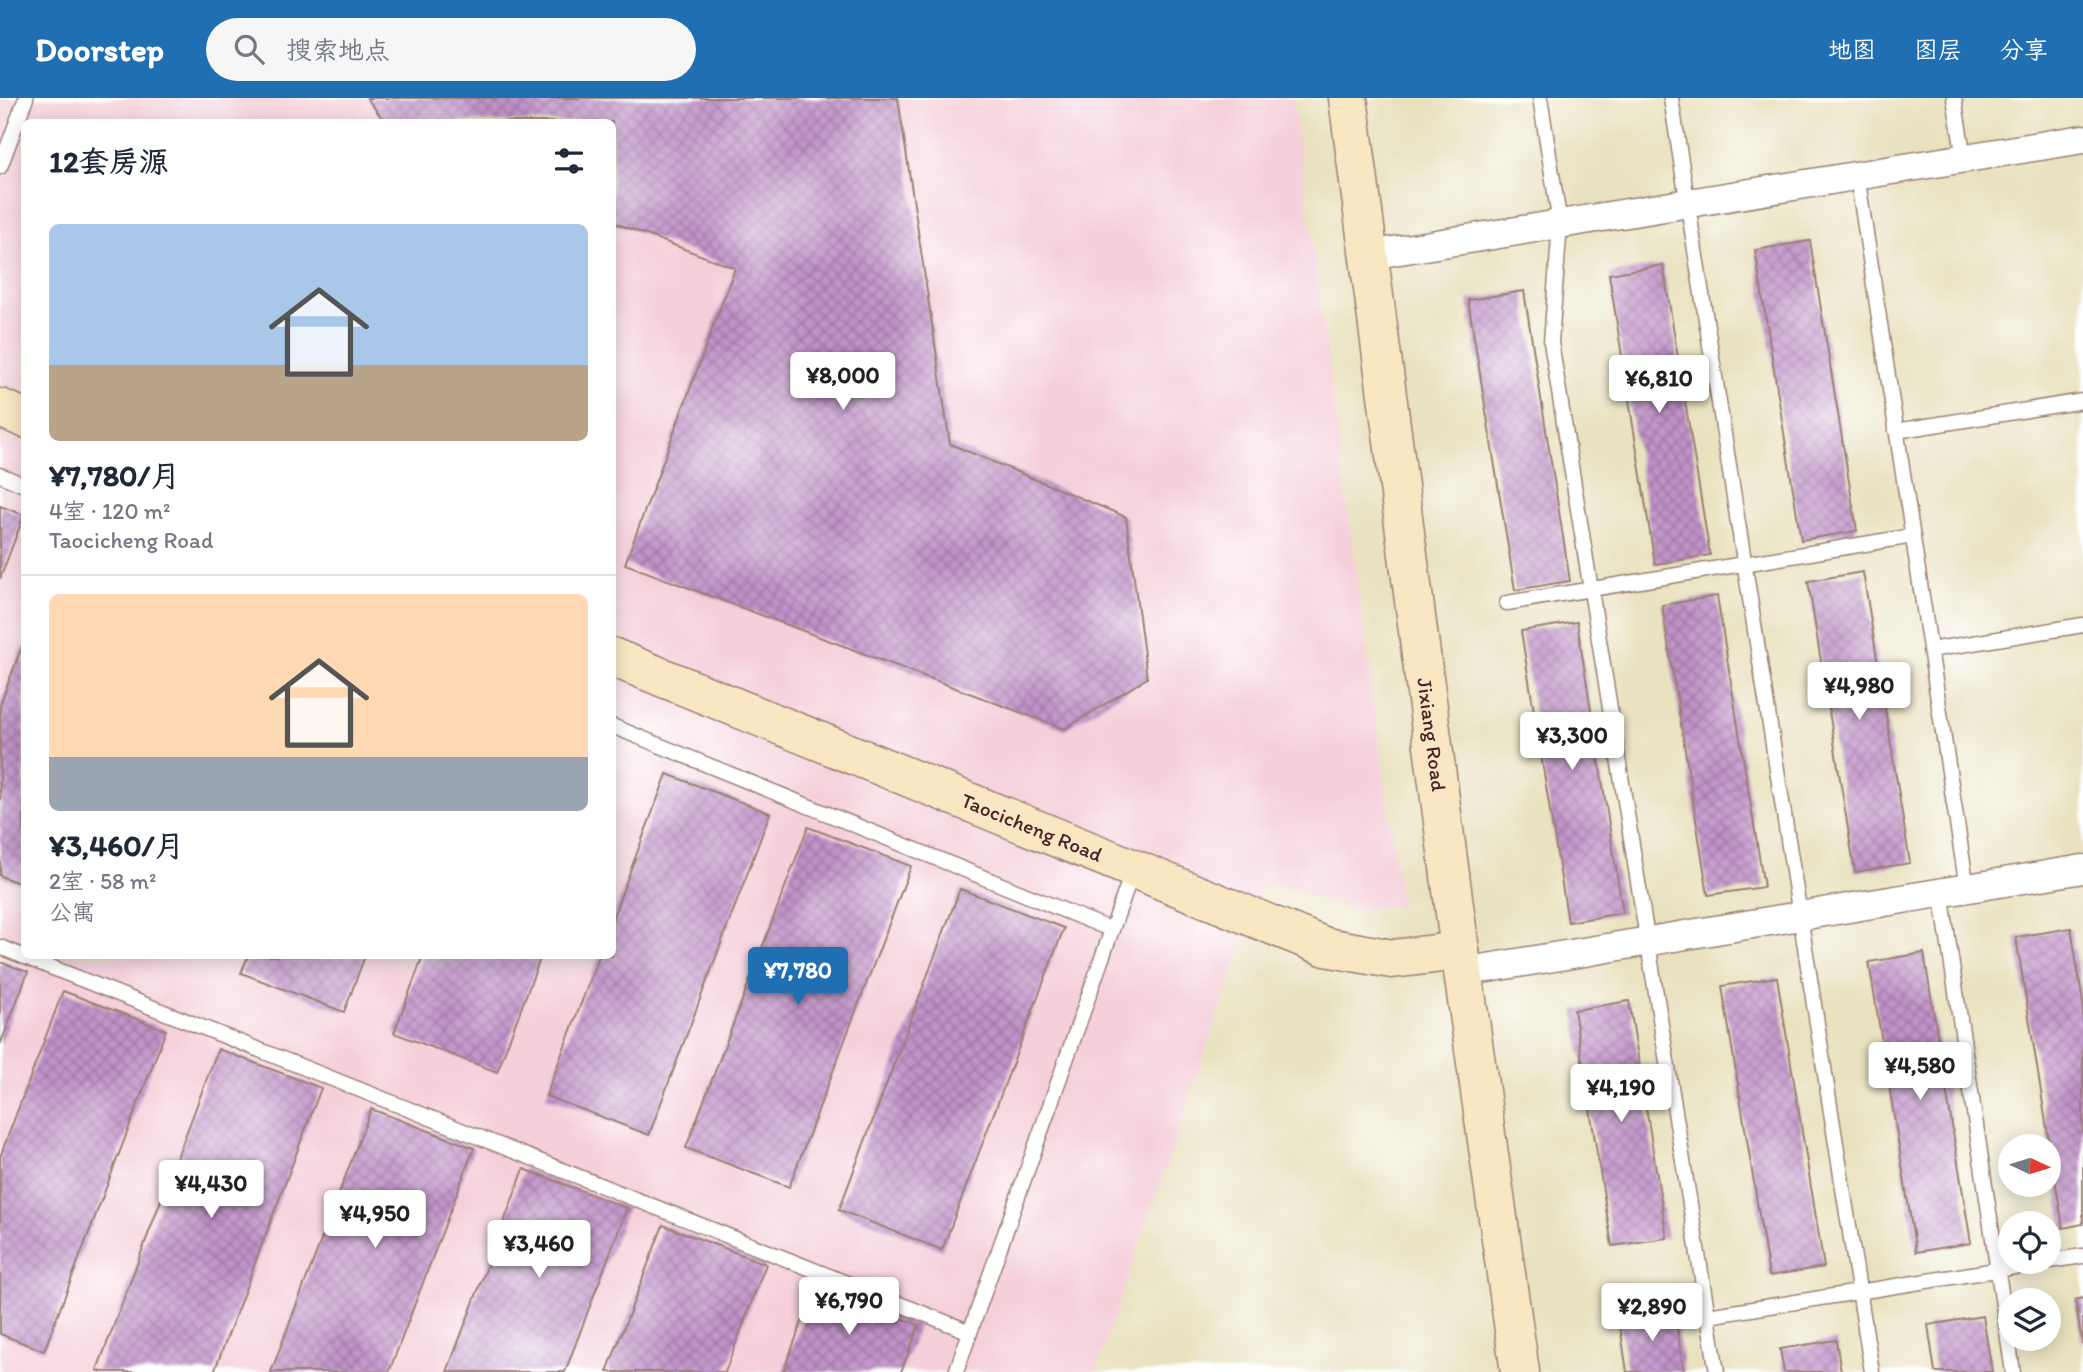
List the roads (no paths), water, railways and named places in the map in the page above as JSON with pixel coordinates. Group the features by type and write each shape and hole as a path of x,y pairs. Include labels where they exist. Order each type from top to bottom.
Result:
{"street":[{"name":"Jixiang Road","path":"1348,98 1462,962 1520,1372"},
{"path":"1369,255 2083,139"},
{"path":"0,408 21,417"},
{"name":"Taocicheng Road","path":"616,659 1326,947 1392,959 1462,962"},
{"path":"1462,962 1648,941 2083,869"}],"lane":[{"path":"0,167 26,98"},
{"path":"1540,98 1560,224 1551,342 1717,1372"},
{"path":"1671,98 1871,1372"},
{"path":"1954,98 1964,158"},
{"path":"1857,176 1930,650 1997,1270 2013,1372"},
{"path":"1896,431 2083,401"},
{"path":"0,475 21,484"},
{"path":"1507,603 1913,536"},
{"path":"1930,650 2083,625"},
{"path":"616,728 1112,930"},
{"path":"956,1372 1133,869"},
{"path":"0,947 21,955"},
{"path":"30,959 971,1332"},
{"path":"2061,1259 2083,1256"},
{"path":"1708,1316 1997,1270"}]}
